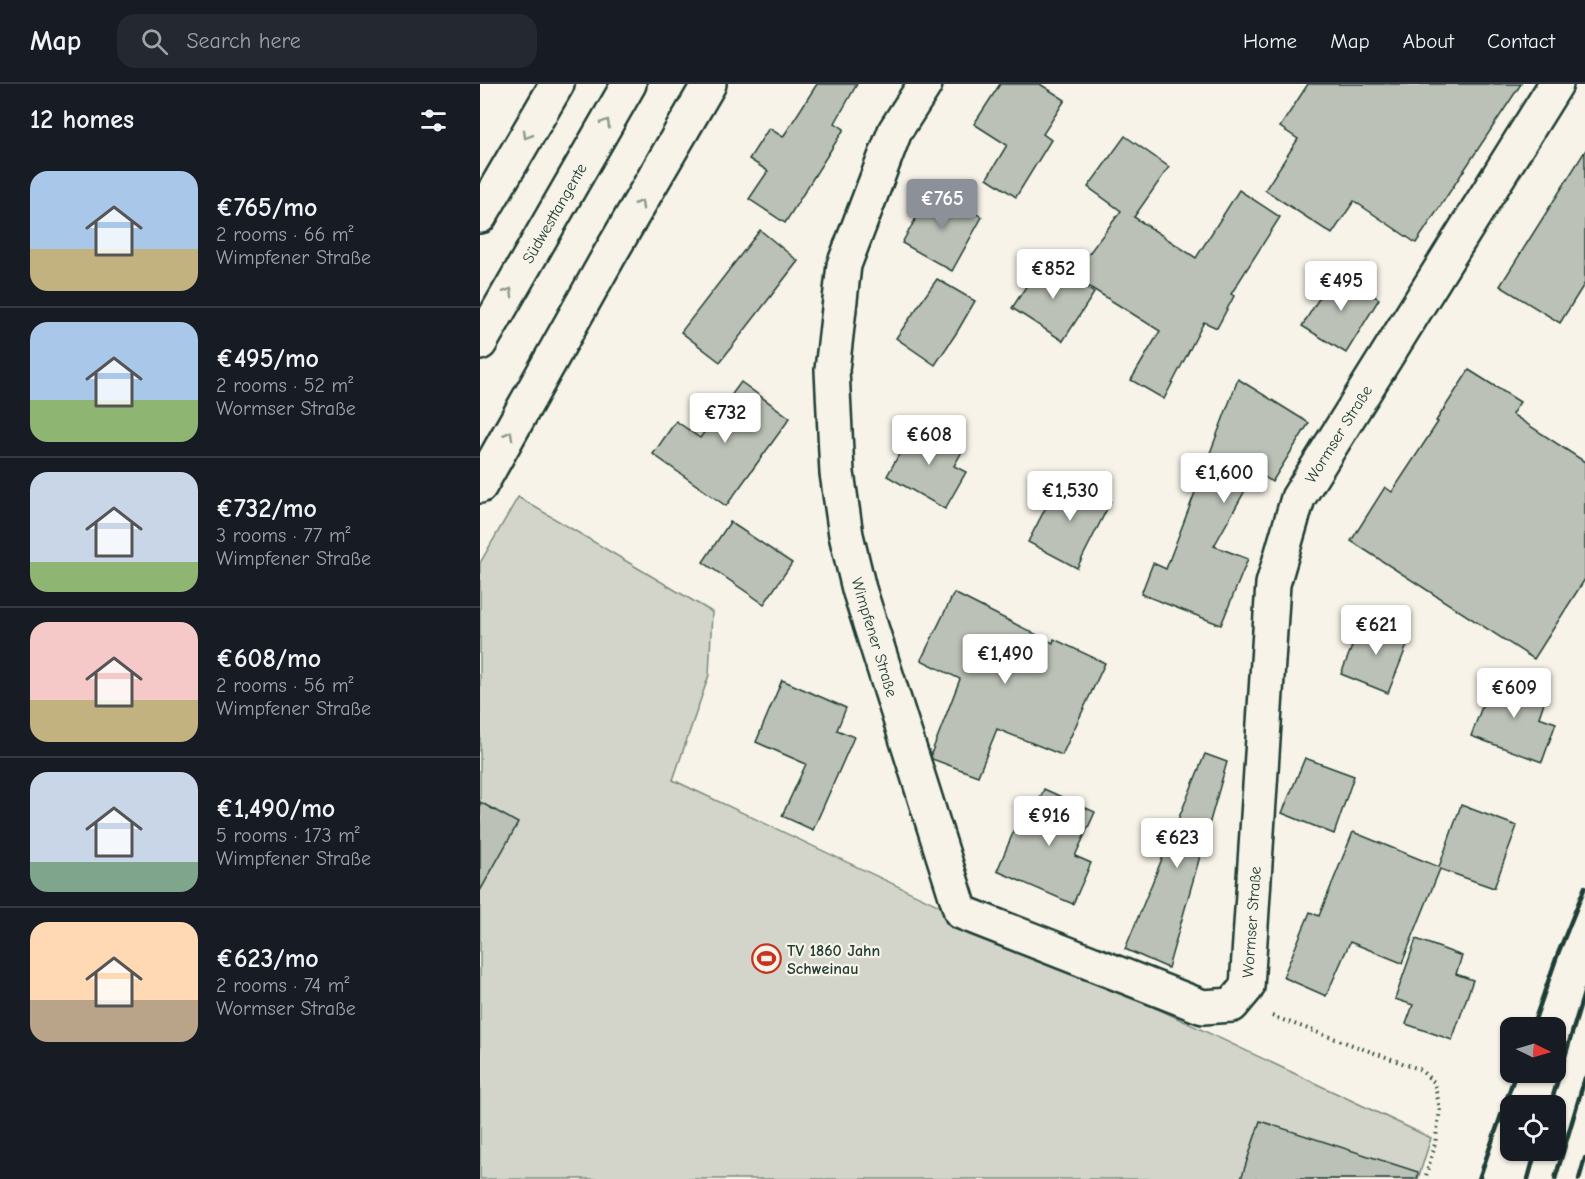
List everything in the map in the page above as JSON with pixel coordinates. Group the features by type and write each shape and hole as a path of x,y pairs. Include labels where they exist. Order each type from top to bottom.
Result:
{"main road":[{"path":"480,216 557,84"},
{"name":"Südwesttangente","path":"480,343 629,84"},
{"path":"480,486 610,254 709,84"},
{"name":"Wimpfener Straße","path":"925,84 895,130 844,265 832,370 833,393 837,473 846,535 856,578 961,912 1203,1007 1232,1005"},
{"name":"Wormser Straße","path":"1232,1005 1247,987 1273,584 1298,498 1556,84"}],"path":[{"path":"1232,1005 1269,1015 1419,1069 1434,1082 1440,1108 1435,1144 1425,1179"}],"shaded area":[{"name":"TV 1860 Jahn Schweinau","path":"518,497 712,612 709,675 673,780 1431,1138 1418,1179 480,1179 480,563"}],"building":[{"path":"817,84 857,84 835,123 844,129 785,223 749,199 768,171 749,159 769,128 783,137"},
{"path":"1000,84 1040,84 1065,100 1043,134 1051,140 1016,197 987,178 1007,145 974,124"},
{"path":"1308,84 1521,84 1416,243 1354,201 1332,234 1265,190 1298,139 1280,127"},
{"path":"1125,136 1169,167 1134,217 1196,258 1239,190 1280,217 1231,294 1234,296 1217,328 1204,322 1164,399 1131,380 1160,331 1072,276 1121,211 1088,187"},
{"path":"1585,151 1585,283 1560,323 1500,286"},
{"path":"933,188 982,217 952,271 902,243"},
{"path":"760,230 798,261 720,362 681,332"},
{"path":"1044,259 1094,293 1063,341 1012,308"},
{"path":"1335,272 1379,299 1346,353 1302,326"},
{"path":"937,279 975,301 935,365 896,338"},
{"path":"1469,370 1520,402 1512,414 1585,462 1585,579 1534,659 1351,541 1385,487 1392,492"},
{"path":"1238,379 1309,423 1272,482 1256,471 1214,546 1248,559 1221,625 1141,594 1153,563 1166,569"},
{"path":"741,382 790,418 726,506 653,454 676,421 700,438"},
{"path":"917,422 964,448 954,466 966,472 945,509 887,476"},
{"path":"1062,476 1111,501 1077,568 1028,542"},
{"path":"730,522 792,563 764,604 703,562"},
{"path":"954,593 1053,643 1054,639 1105,663 1062,755 997,729 978,776 932,759 931,754 960,679 921,660"},
{"path":"1363,619 1410,638 1388,693 1341,674"},
{"path":"1495,672 1547,694 1539,717 1556,723 1542,762 1471,736"},
{"path":"782,680 846,708 837,730 854,737 813,830 782,816 806,764 756,742"},
{"path":"1205,754 1227,762 1168,968 1125,949"},
{"path":"1305,758 1354,776 1334,834 1282,813"},
{"path":"1044,789 1095,812 1075,856 1091,863 1073,904 997,871 1023,809 1034,813"},
{"path":"480,802 518,823 480,891"},
{"path":"1461,805 1517,826 1494,888 1440,869 1402,963 1350,942 1326,996 1283,977 1310,912 1319,916 1353,832 1439,867"},
{"path":"1416,939 1462,956 1456,974 1473,980 1452,1040 1406,1024 1413,1005 1395,999"},
{"path":"1260,1121 1418,1172 1417,1179 1241,1179"}],"railway":[{"path":"1536,1017 1585,887"},
{"path":"1553,1095 1585,990"},
{"path":"1555,1179 1585,1078"},
{"path":"1479,1179 1512,1083"},
{"path":"1579,1179 1585,1158"},
{"path":"1528,1179 1533,1161"}],"place":[{"name":"TV 1860 Jahn Schweinau","path":"766,959"}]}
